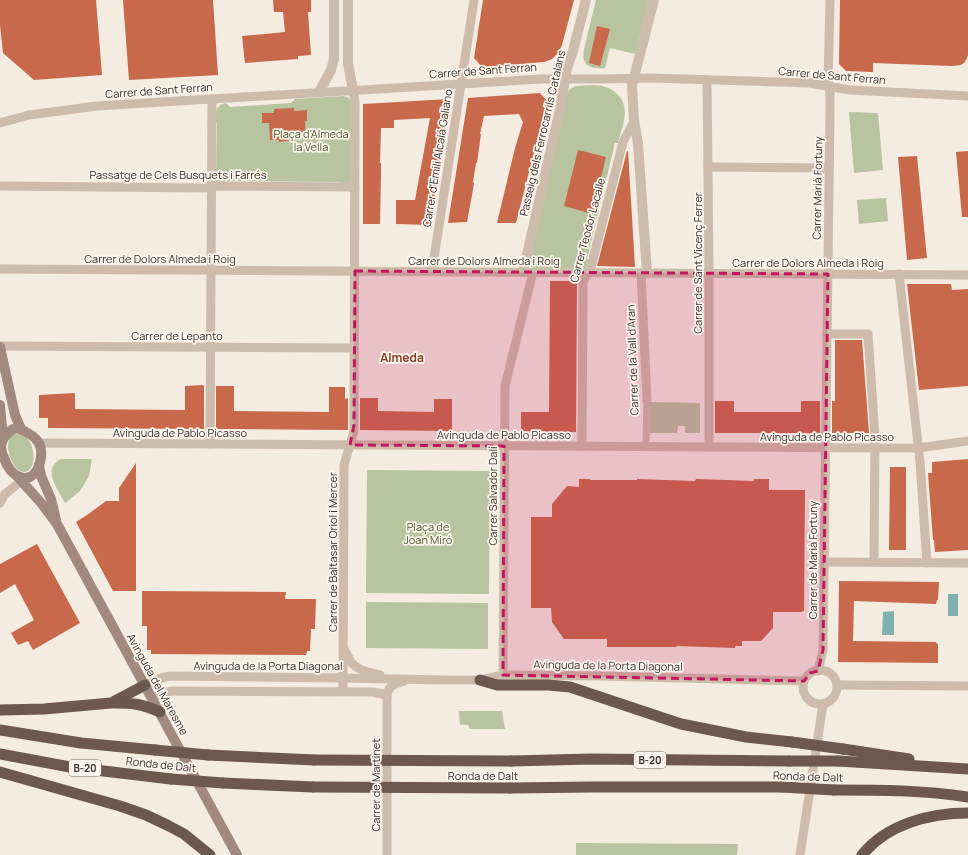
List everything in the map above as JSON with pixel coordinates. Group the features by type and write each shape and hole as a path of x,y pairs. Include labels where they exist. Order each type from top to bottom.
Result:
{"highway":[{"path":"480,680 497,684 570,687 681,724 746,737 910,759 952,768"},
{"path":"111,703 145,685"},
{"path":"0,710 44,709 111,703 136,704 149,707 160,712"},
{"name":"Ronda de Dalt","path":"0,730 82,743 155,750 208,755 314,760 789,760 838,761 968,769"},
{"name":"Ronda de Dalt","path":"0,754 70,767 171,779 313,787 782,787 937,793 968,797"},
{"path":"0,772 120,806 146,815 184,834 210,855"},
{"path":"862,855 875,842 897,828 932,817 968,813"}],"main road":[{"path":"0,346 15,415 21,429"},
{"path":"0,405 1,445 2,453 7,465 11,471 21,478 57,524"},
{"path":"1,445 11,430 16,428 21,429 34,438 38,443 41,448 41,455 36,472 31,476 21,478"},
{"path":"39,465 41,476 51,499 57,524"},
{"name":"Avinguda del Maresme","path":"57,524 237,855"}],"street":[{"path":"319,92 331,70 334,59 334,0"},
{"path":"348,0 348,64 353,90"},
{"name":"Carrer d'Emili Alcalá Galiano","path":"432,271 474,0"},
{"name":"Passeig dels Ferrocarrils Catalans","path":"528,272 567,68 573,51 586,0"},
{"path":"644,273 638,143 634,121 632,85 654,0"},
{"name":"Carrer Marià Fortuny","path":"825,448 830,0"},
{"name":"Carrer de Sant Ferran","path":"0,123 29,116 97,106 541,79 634,78 809,83 850,90 968,96"},
{"name":"Carrer de Sant Vicenç Ferrer","path":"707,80 709,447"},
{"name":"Carrer de Baltasar Oriol i Mercer","path":"343,691 344,465 354,431 355,103 353,90"},
{"path":"210,444 212,98"},
{"name":"Carrer Teodor Lacalle","path":"582,446 583,282 591,267 623,142 634,121"},
{"path":"708,167 829,168"},
{"name":"Passatge de Cels Busquets i Farrés","path":"0,186 355,187"},
{"name":"Carrer de Dolors Almeda i Roig","path":"0,269 968,275"},
{"name":"Carrer Salvador Dalí","path":"503,675 505,386 528,272"},
{"name":"Carrer de la Vall d'Aran","path":"644,273 647,400 646,447"},
{"path":"899,274 919,448 927,563"},
{"path":"827,334 868,334 875,437 874,562"},
{"name":"Carrer de Lepanto","path":"0,346 354,348"},
{"name":"Avinguda de Pablo Picasso","path":"38,443 919,448 968,441"},
{"name":"Carrer de Marià Fortuny","path":"818,671 823,650 825,448"},
{"path":"0,503 21,478"},
{"path":"824,562 968,563"},
{"name":"Avinguda de la Porta Diagonal","path":"343,647 352,662 358,668 393,679"},
{"path":"822,670 830,673 836,680 837,685 835,696 823,704 815,703 807,698 803,689 804,681 810,673 818,671 822,670"},
{"name":"Avinguda de la Porta Diagonal","path":"145,685 164,677 480,680 503,675 804,681"},
{"name":"Avinguda de la Porta Diagonal","path":"387,697 388,689 392,686 411,679"},
{"path":"837,685 968,686"},
{"path":"152,698 171,691 343,691 373,692 383,694 387,697"},
{"name":"Carrer de Martinet","path":"387,697 387,855"},
{"path":"800,855 823,704"}],"highlighted area":[{"path":"355,271 828,274 823,650 818,671 810,673 804,681 503,675 504,446 350,445 354,425"}],"green space":[{"path":"596,0 649,0 635,54 610,48 605,68 591,67 585,63 583,55"},
{"path":"576,86 602,86 615,92 622,100 624,106 625,112 623,124 618,143 615,143 587,259 589,260 587,266 585,268 532,268 529,264 566,94 570,89"},
{"name":"Plaça d'Almeda la Vella","path":"343,96 352,101 351,182 348,184 340,184 340,182 226,181 225,184 216,183 214,175 216,174 217,123 214,123 216,110 219,106 226,103 230,107 291,103 295,99"},
{"path":"849,112 878,113 883,170 854,173"},
{"path":"886,198 888,221 859,224 857,200"},
{"path":"650,402 700,403 700,433 685,433 685,426 678,426 677,433 650,433"},
{"path":"18,433 29,441 32,447 32,466 29,470 24,472 20,471 13,464 8,447 10,438"},
{"path":"61,459 92,459 89,476 80,491 65,503 55,486 52,474 52,468 55,463"},
{"name":"Plaça de Joan Miró","path":"367,470 490,471 489,594 366,593"},
{"path":"366,602 488,603 488,649 366,648"},
{"path":"459,711 502,711 505,729 470,729 468,725 460,725"},
{"path":"576,843 738,844 737,855 576,855"}],"water":[{"path":"948,594 958,594 958,616 948,616"},
{"path":"894,611 894,635 882,635 883,612"}],"building":[{"path":"0,0 96,0 102,75 34,80 3,53 0,25"},
{"path":"123,0 213,0 218,75 129,80"},
{"path":"273,0 311,0 311,12 308,12 311,55 298,56 298,59 245,63 242,36 285,32 283,12 274,12"},
{"path":"483,0 574,0 562,45 558,53 552,59 544,62 482,67 474,58"},
{"path":"840,0 968,0 967,58 961,65 952,66 873,63 873,72 846,71 839,64"},
{"path":"597,26 610,29 600,66 589,63"},
{"path":"540,93 547,101 516,223 497,223 515,148 523,122 519,114 484,116 467,222 448,223 468,98"},
{"path":"449,99 430,225 396,224 396,200 415,200 430,118 394,120 394,128 381,128 380,224 363,224 363,104"},
{"path":"294,108 294,111 307,110 307,121 305,121 306,135 302,135 302,138 279,142 279,140 270,140 269,123 262,123 262,113 274,113 274,109"},
{"path":"578,150 606,157 592,214 564,206"},
{"path":"627,151 635,267 597,266"},
{"path":"968,151 968,217 962,217 956,152"},
{"path":"917,156 927,258 907,260 898,157"},
{"path":"550,281 577,281 576,432 521,431 521,412 549,412"},
{"path":"907,284 951,284 952,290 968,289 968,386 919,390"},
{"path":"835,340 862,340 869,433 832,433 832,401 835,401"},
{"path":"203,385 204,429 48,428 48,418 39,418 39,395 75,393 75,409 185,410 185,386"},
{"path":"216,386 234,386 234,411 329,412 329,387 345,387 345,399 348,398 348,430 216,429"},
{"path":"360,398 378,398 378,411 434,412 434,399 452,399 452,431 360,430"},
{"path":"715,401 734,401 734,412 801,412 801,401 820,401 820,433 715,433"},
{"path":"968,459 968,550 935,552 928,473 932,473 932,462"},
{"path":"136,463 136,591 113,591 76,522 106,501 119,501 119,488"},
{"path":"890,467 906,467 906,550 889,550"},
{"path":"579,479 695,481 696,479 754,481 754,479 769,479 769,490 805,490 804,611 773,612 773,628 761,641 742,641 742,646 735,646 735,648 677,646 607,647 607,639 564,639 552,622 551,608 531,608 531,517 552,517 552,504 567,486 579,487"},
{"path":"37,544 80,623 33,650 28,641 18,645 11,633 34,620 15,584 0,593 0,564"},
{"path":"839,581 939,582 938,600 936,604 854,601 853,641 936,642 938,644 938,663 838,662"},
{"path":"142,591 286,592 285,599 316,599 315,629 311,629 310,651 307,651 306,655 151,654 151,650 147,650 147,626 142,626"}],"district":[{"name":"Almeda","path":"402,357"}]}
